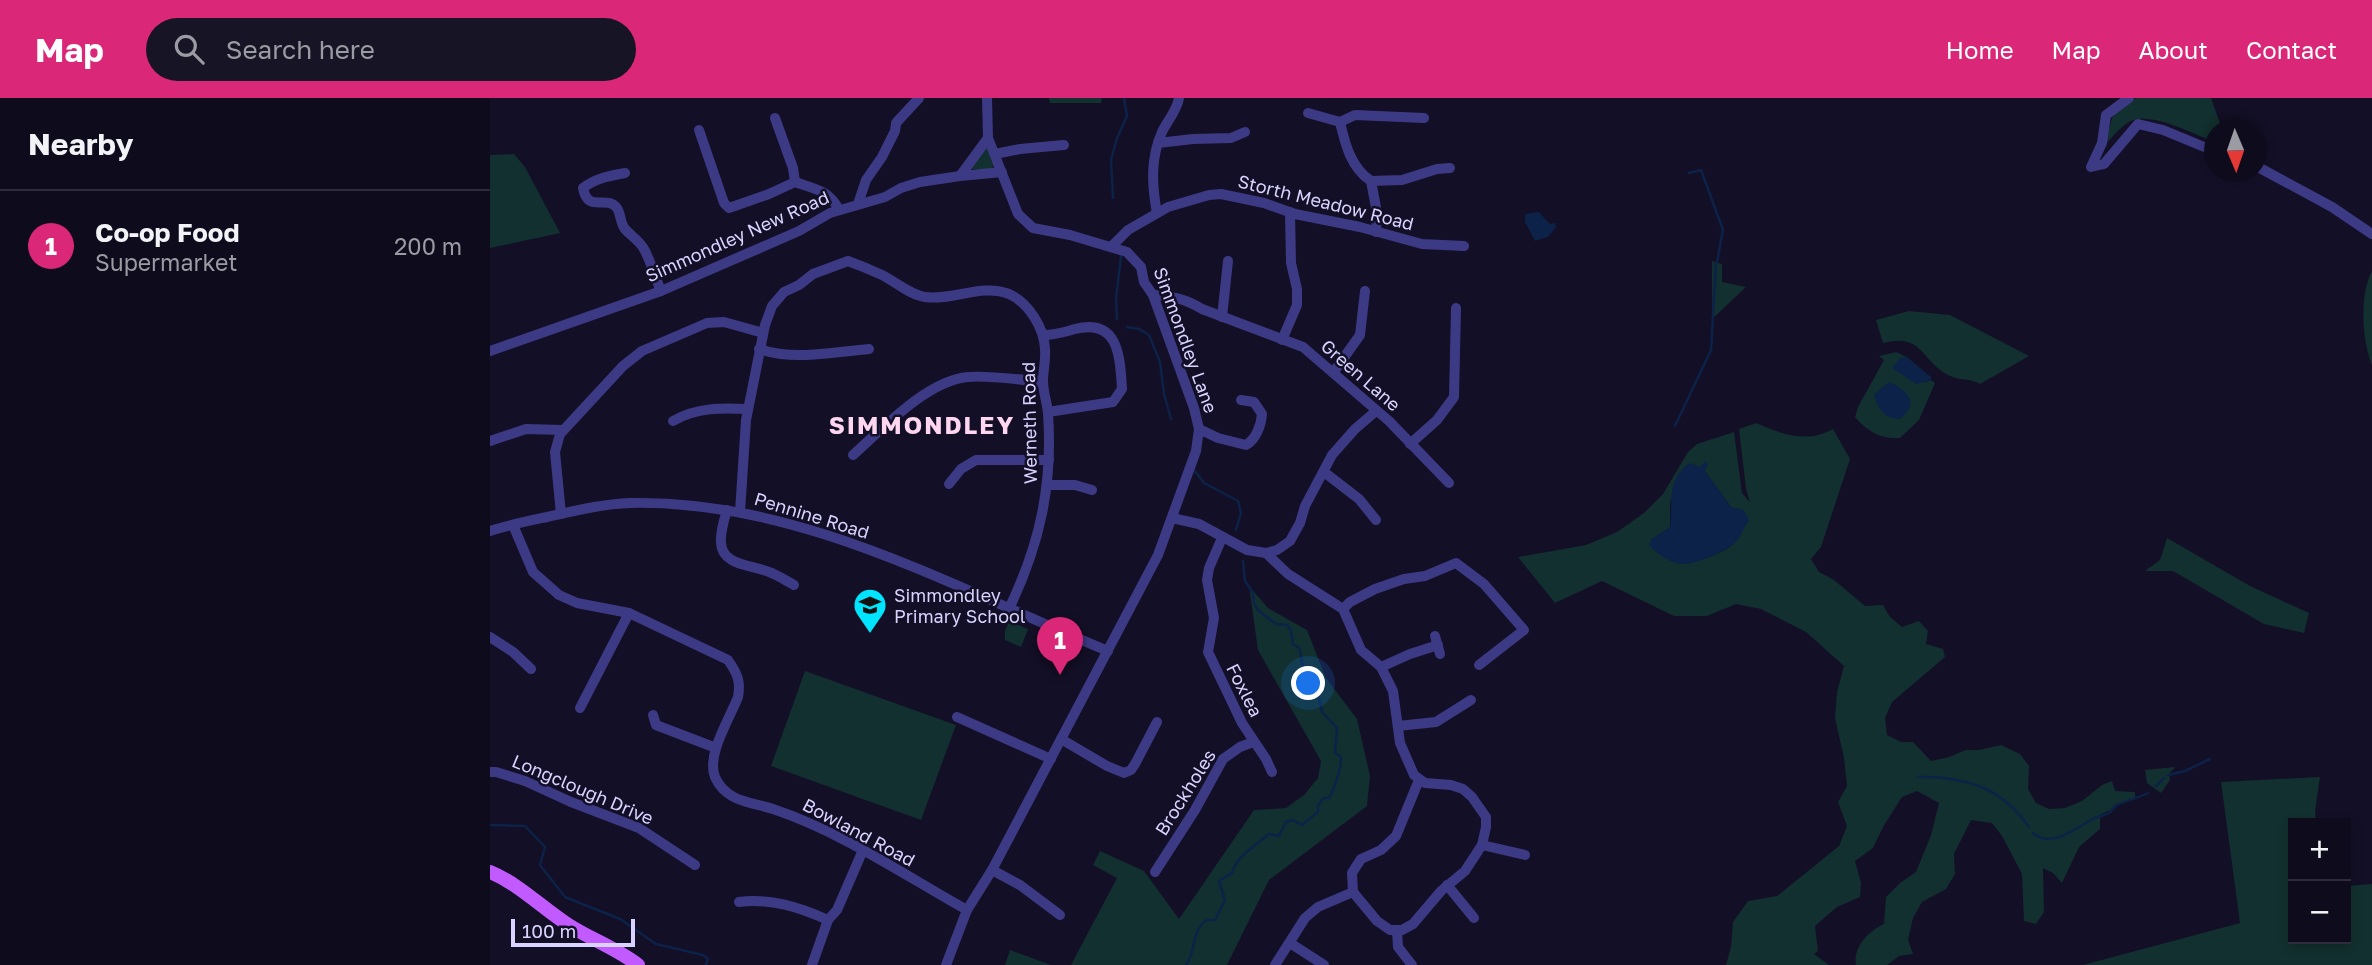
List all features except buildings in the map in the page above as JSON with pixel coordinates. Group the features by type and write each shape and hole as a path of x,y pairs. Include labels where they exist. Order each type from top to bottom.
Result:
{"main road":[{"path":"490,872 502,877 566,923 619,951 638,965"}],"street":[{"path":"859,204 866,180 882,157 900,117 919,98"},
{"path":"960,176 988,138 987,98"},
{"path":"1157,213 1152,171 1158,143 1179,98"},
{"path":"2129,98 2106,115 2102,143 2091,167 2104,164 2138,124 2163,130 2204,147"},
{"path":"1308,113 1340,121 1355,115 1424,118"},
{"path":"775,118 796,182"},
{"path":"1340,121 1345,144 1355,164 1362,175 1371,181 1402,180 1437,169 1450,168"},
{"path":"699,130 724,203 729,208 796,182 819,188 829,195 839,210"},
{"path":"1158,143 1231,138 1245,132"},
{"name":"Simmondley Lane","path":"946,965 967,910 992,870 1158,555 1196,451 1199,429 1153,295 1144,282 1141,267 1127,252 1070,235 1032,228 1018,214 988,138"},
{"path":"995,154 1064,145"},
{"name":"Simmondley New Road","path":"490,351 661,291 799,232 830,213 885,197 901,188 920,182 1002,172"},
{"path":"2267,172 2372,234"},
{"path":"618,178 603,177 578,187 589,201 596,204 607,202 617,208 624,228 644,249 661,291"},
{"path":"1371,181 1377,213 1376,232"},
{"name":"Storth Meadow Road","path":"1111,247 1128,230 1157,213 1181,202 1221,194 1422,244 1464,246"},
{"path":"1282,340 1297,305 1297,289 1290,263 1290,212"},
{"path":"740,512 748,409 759,349 772,306 784,292 813,274 848,261 923,297 947,297 977,290 1007,293 1025,304 1044,335 1058,335 1095,327 1108,333 1116,343 1122,389 1113,402 1048,412"},
{"path":"1222,317 1228,261"},
{"path":"1333,373 1360,335 1365,291"},
{"name":"Green Lane","path":"1153,295 1189,300 1202,309 1303,347 1376,411 1449,483"},
{"path":"1410,444 1437,420 1454,397 1456,308"},
{"path":"561,514 555,452 563,430 623,366 642,351 707,323 724,321 763,333"},
{"name":"Werneth Road","path":"1009,609 1035,546 1048,485 1048,412 1043,382 1044,335"},
{"path":"759,349 778,355 869,349"},
{"path":"870,458 857,452 919,398 946,382 968,377 1043,382"},
{"path":"1199,429 1245,450 1259,428 1262,414 1254,402 1241,400"},
{"path":"673,421 683,415 713,408 748,409"},
{"path":"1172,519 1199,524 1247,550 1266,553 1277,550 1290,541 1332,455 1355,429 1376,411"},
{"path":"490,441 526,429 563,430"},
{"path":"949,484 961,469 976,460 1049,460"},
{"path":"1324,472 1359,499 1376,520"},
{"path":"1048,485 1075,485 1092,490"},
{"name":"Pennine Road","path":"490,531 561,514 628,503 676,504 740,512 859,546 1108,651"},
{"path":"727,510 720,543 723,553 728,558 768,571 794,585"},
{"name":"Bowland Road","path":"513,524 533,572 559,595 577,603 629,613 729,660 738,673 738,697 716,748 713,765 716,778 724,790 736,799 813,824 967,910"},
{"name":"Foxlea","path":"1223,538 1209,568 1207,588 1214,618 1208,653 1253,742 1272,772"},
{"path":"1266,553 1289,574 1343,608 1361,650 1381,667 1393,691 1402,750 1419,780 1463,789 1486,817 1482,845 1465,871 1447,885 1413,924 1397,931 1384,927 1377,921 1353,892 1352,873 1361,859 1381,850 1396,836 1419,780"},
{"path":"1343,608 1375,589 1404,579 1425,576 1456,562 1484,584 1524,630 1479,665"},
{"path":"580,708 629,613"},
{"path":"490,637 531,668"},
{"path":"1381,667 1438,645"},
{"path":"1398,726 1436,722 1468,702 1471,715"},
{"path":"653,715 656,725 716,748"},
{"path":"957,717 1051,759"},
{"path":"1061,739 1124,773 1131,770 1135,764 1157,722"},
{"name":"Brockholes","path":"1154,872 1195,810 1223,759 1253,742"},
{"name":"Longclough Drive","path":"490,772 525,781 570,802 639,828 695,865"},
{"path":"1482,845 1525,855"},
{"path":"812,965 828,920 837,909 863,850"},
{"path":"992,870 1020,886 1060,915"},
{"path":"1447,885 1474,918"},
{"path":"1275,965 1300,925 1318,907 1353,892"},
{"path":"739,902 753,900 796,906 828,920"},
{"path":"1397,931 1398,947 1412,965"},
{"path":"1290,943 1324,965"}],"green space":[{"path":"1049,98 1102,98 1101,103 1050,103"},
{"path":"2136,98 2211,98 2218,119 2204,119 2204,138 2171,124 2138,119 2126,124 2104,145 2113,115"},
{"path":"987,148 994,166 991,169 972,169 970,167"},
{"path":"514,154 525,167 560,233 490,248 490,155"},
{"path":"1712,261 1722,264 1722,282 1746,287 1712,319"},
{"path":"2372,271 2372,365 2363,318 2365,292"},
{"path":"1909,311 1950,315 2029,356 1980,384 1952,377 1939,369 1914,345 1896,341 1883,343 1876,320"},
{"path":"1896,352 1907,357 1899,359 1926,382 1931,380 1935,383 1919,420 1900,438 1875,434 1855,417 1884,360 1879,356"},
{"path":"1756,423 1785,434 1804,437 1823,434 1833,429 1850,459 1821,547 1811,559 1819,572 1834,580 1865,606 1883,605 1890,617 1902,627 1919,621 1928,631 1926,644 1943,649 1945,657 1892,702 1885,718 1887,735 1901,742 1913,742 1931,761 1966,750 2001,745 2020,754 2029,766 2028,789 2036,803 2049,809 2065,808 2082,801 2102,785 2112,781 2115,791 2135,792 2135,799 2116,804 2100,815 2100,829 2079,847 2062,883 2053,873 2043,868 2044,912 2036,924 2024,921 2022,874 2002,836 1992,823 1971,820 1954,854 1955,874 1946,889 1922,902 1913,918 1908,940 1913,954 1899,956 1887,965 1856,965 1857,952 1863,940 1884,924 1886,897 1916,872 1931,835 1939,803 1917,791 1902,797 1873,848 1855,861 1861,883 1860,897 1837,907 1815,926 1818,951 1814,954 1829,965 1726,965 1733,922 1748,901 1777,896 1839,846 1847,826 1838,802 1847,786 1835,718 1837,692 1844,666 1806,632 1761,609 1736,604 1707,616 1674,616 1602,581 1555,603 1518,557 1586,545 1617,532 1644,513 1663,494 1688,452 1697,444 1734,432 1742,493 1750,502 1739,429","holes":["1690,464 1705,471 1731,507 1747,523 1730,547 1684,564 1651,540 1670,527 1670,503 1685,467"]},
{"path":"2167,538 2250,586 2309,613 2304,633 2264,624 2173,571 2145,571 2160,560"},
{"path":"1249,586 1268,608 1307,630 1326,678 1357,719 1370,776 1367,806 1269,880 1227,965 1071,965 1117,878 1093,865 1100,851 1144,871 1179,919 1254,810 1286,808 1304,795 1318,778 1321,761 1258,650"},
{"path":"1009,621 1028,629 1021,647 1005,640"},
{"path":"805,671 956,725 921,820 771,766"},
{"path":"2175,767 2161,793 2147,783 2145,770"},
{"path":"2320,777 2316,818 2288,818 2288,944 2351,944 2351,886 2372,884 2372,965 2083,965 2240,923 2221,782"},
{"path":"1010,950 1051,965 1005,965"}],"water":[{"path":"1539,212 1550,224 1555,223 1556,227 1548,237 1535,241 1525,222 1525,214"},
{"path":"1907,357 1931,377 1931,380 1916,384 1892,368 1899,359"},
{"path":"1890,382 1902,389 1909,398 1909,408 1900,419 1889,417 1882,412 1874,395"},
{"path":"1705,461 1708,464 1705,471 1731,507 1744,510 1749,521 1734,544 1720,552 1689,563 1674,562 1649,545 1651,540 1670,527 1672,492 1677,476 1690,463 1700,467"}],"waterway":[{"path":"1113,198 1111,160 1127,116 1124,98"},
{"path":"1689,173 1701,170 1723,230 1717,262"},
{"path":"1117,319 1116,299 1121,256"},
{"path":"1675,426 1711,350 1716,263"},
{"path":"1127,327 1139,329 1149,335 1160,362 1164,394 1171,419"},
{"path":"1194,470 1204,483 1238,501 1241,513 1236,530"},
{"path":"1186,965 1196,934 1207,920 1215,920 1225,900 1219,881 1232,873 1242,856 1269,834 1279,836 1286,822 1293,820 1302,825 1318,812 1318,805 1331,794 1341,761 1341,757 1335,753 1337,728 1322,712 1319,698 1304,668 1300,649 1293,644 1287,625 1276,624 1258,610 1253,593 1245,581 1243,561"},
{"path":"2168,775 2185,771 2210,759"},
{"path":"1918,777 1951,779 1981,787 2006,802 2029,827"},
{"path":"2156,786 2164,778"},
{"path":"2033,833 2048,839 2055,838 2109,813 2117,805 2148,793"},
{"path":"490,825 525,826 545,847 540,865 565,897 620,919 656,944 703,955 708,959 706,965"}],"place":[{"name":"Simmondley Primary School","path":"870,635"},
{"name":"Co-op Food","path":"1060,675"}],"district":[{"name":"SIMMONDLEY","path":"922,424"}]}
